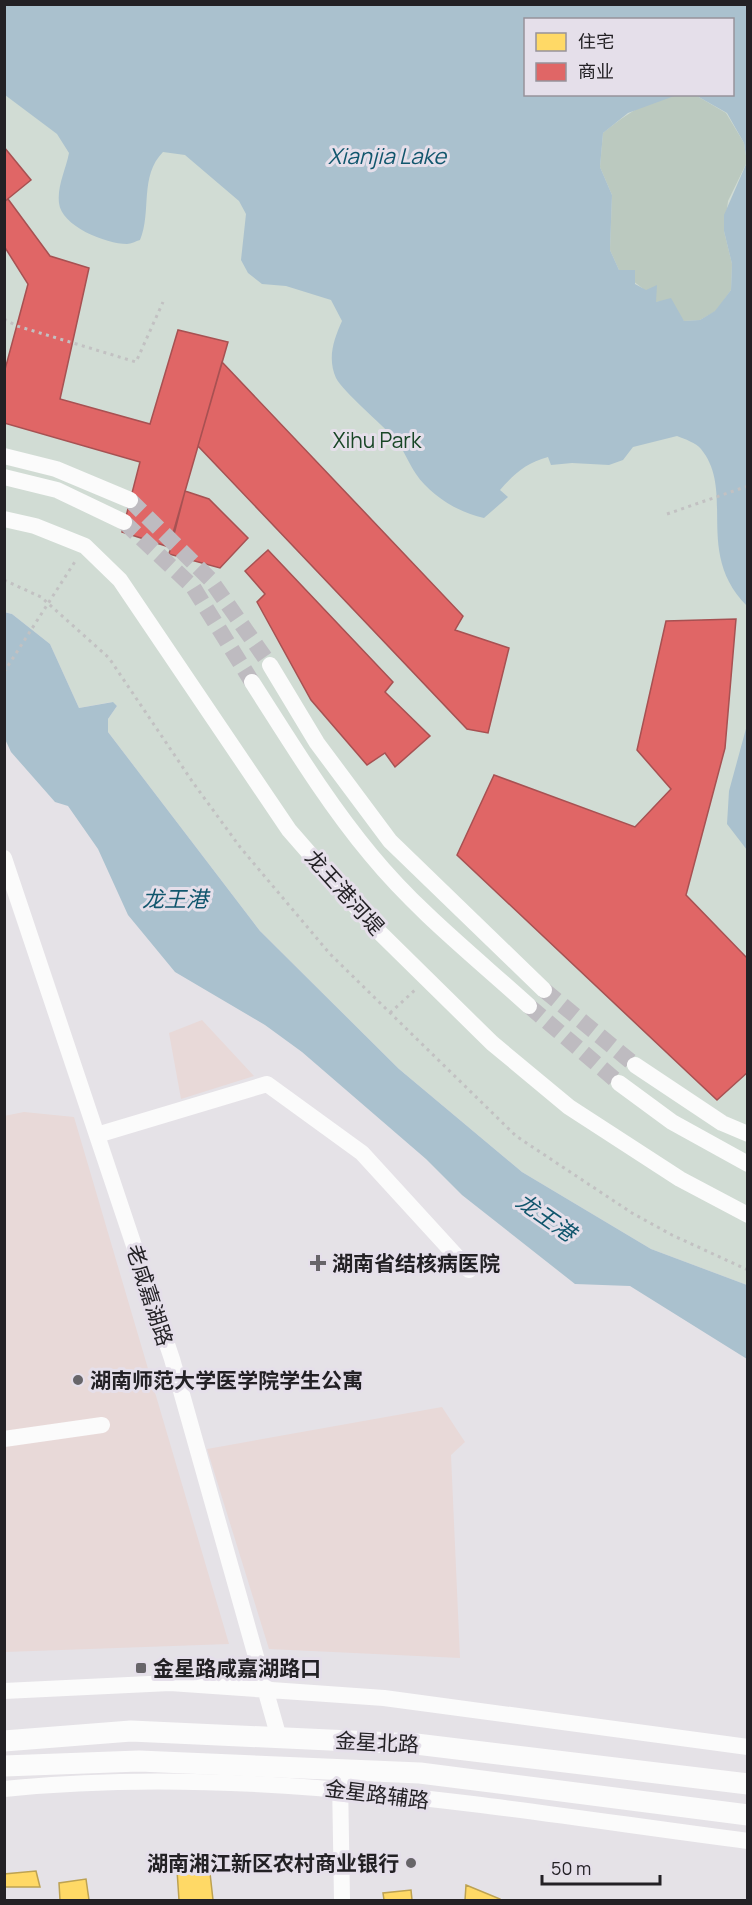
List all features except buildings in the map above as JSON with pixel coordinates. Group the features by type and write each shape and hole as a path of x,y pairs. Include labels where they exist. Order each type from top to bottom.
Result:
{"main road":[{"name":"金星北路","path":"4,1742 131,1731 416,1744 747,1784"},
{"name":"金星北路","path":"4,1766 139,1761 340,1779 420,1773 747,1815"}],"street":[{"path":"4,456 56,469 130,500"},
{"path":"4,477 57,489 124,522"},
{"name":"龙王港河堤","path":"4,519 35,526 85,546 120,580 289,830 372,924 492,1042 569,1107 680,1179 747,1215"},
{"path":"270,665 317,743 390,842 544,990"},
{"path":"252,682 321,791 371,856 417,906 529,1006"},
{"name":"老咸嘉湖路","path":"4,858 172,1359 279,1738"},
{"path":"635,1065 722,1123 747,1134"},
{"path":"619,1083 672,1122 747,1164"},
{"path":"97,1135 267,1084 362,1153 469,1270"},
{"path":"4,1439 102,1425"},
{"path":"4,1691 171,1683 372,1698 747,1747"},
{"path":"340,1779 342,1900"},
{"name":"金星路辅路","path":"4,1788 78,1781 239,1782 340,1779 747,1841"}],"path":[{"path":"4,319 17,326 136,362 163,302"},
{"path":"667,514 747,486"},
{"path":"4,672 85,546"},
{"path":"4,580 41,597 109,658 194,784 240,847 330,954 516,1136 632,1213 672,1235 747,1270"},
{"path":"390,1013 427,979"}],"shaded area":[{"path":"697,96 726,113 744,143 747,162 728,201 724,231 732,264 731,290 716,311 700,320 684,321 664,301 656,302 619,270 610,250 612,195 600,167 603,133 641,107 663,98"},
{"path":"202,1020 254,1076 181,1099 169,1033"},
{"name":"湖南师范大学医学院学生公寓","path":"24,1112 74,1117 229,1644 5,1652 4,1116"},
{"path":"442,1407 465,1442 451,1455 460,1658 269,1649 207,1449"}],"green space":[{"name":"Xihu Park","path":"4,5 747,5 747,1285 651,1249 522,1172 399,1069 260,931 108,732 108,719 117,706 112,702 79,708 50,644 12,614 5,612"}],"water":[{"name":"Xianjia Lake","path":"4,5 747,5 747,162 747,606 731,586 722,565 718,544 716,484 711,466 696,445 677,436 633,447 623,460 609,465 572,463 551,465 548,457 540,459 521,469 500,490 508,497 484,518 465,512 437,496 422,482 394,438 347,392 336,378 332,356 334,342 342,321 331,300 286,286 262,284 248,273 241,260 246,214 239,201 185,155 163,152 151,172 148,183 145,218 140,240 127,244 97,237 76,226 62,211 59,203 59,190 69,153 57,134 5,95","holes":["524,18 734,18 734,96 697,96 727,113 744,143 747,162 724,215 724,231 732,264 731,290 715,311 700,320 684,321 671,298 656,302 657,285 646,290 635,284 635,270 619,270 610,250 612,195 600,167 603,133 628,113 674,96 524,96"]},
{"name":"龙王港","path":"4,612 12,614 50,644 79,708 113,702 117,706 108,719 108,732 260,931 399,1069 522,1172 651,1249 747,1285 747,1359 630,1286 575,1284 462,1195 426,1159 302,1052 265,1025 175,972 128,915 98,849 68,806 55,802 11,752 4,737"},
{"path":"747,725 747,850 727,824 729,791"}],"tunnel":[{"path":"130,500 210,579 270,665"},
{"path":"124,522 193,587 252,682"},
{"path":"544,990 635,1065"},
{"path":"529,1006 619,1083"}],"place":[{"name":"湖南省结核病医院","path":"318,1263"},
{"name":"湖南师范大学医学院学生公寓","path":"78,1380"},
{"name":"金星路咸嘉湖路口","path":"141,1668"},
{"name":"湖南湘江新区农村商业银行","path":"411,1863"}]}
